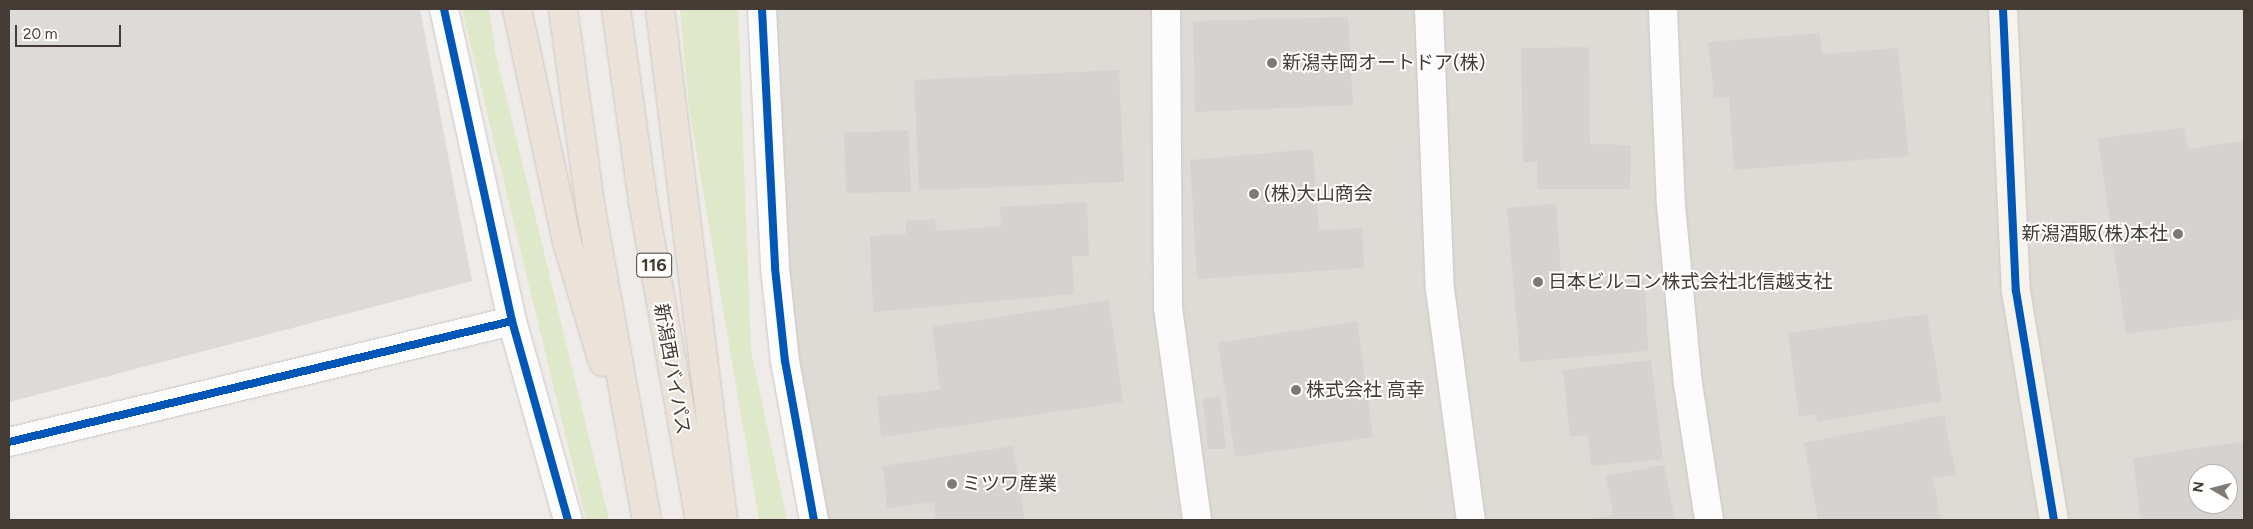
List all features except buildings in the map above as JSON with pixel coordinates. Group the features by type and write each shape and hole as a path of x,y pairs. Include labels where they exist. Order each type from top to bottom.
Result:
{"highway":[{"path":"517,9 567,242 641,488"},
{"path":"563,9 591,210 648,520"},
{"name":"新潟西バイパス","path":"616,9 643,201 700,520"},
{"path":"660,9 724,520"}],"street":[{"path":"444,9 512,321 568,520"},
{"path":"762,9 775,268 785,361 814,520"},
{"path":"1166,9 1168,308 1196,520"},
{"path":"1429,9 1440,289 1471,520"},
{"path":"1663,9 1670,205 1688,384 1709,520"},
{"path":"2003,9 2016,291 2054,520"},
{"path":"9,442 512,321"}],"shaded area":[{"path":"9,9 420,9 472,281 9,402"},
{"path":"768,9 2244,9 2244,520 815,520 801,461"}],"green space":[{"path":"462,9 489,9 495,51 609,520 586,520"},
{"path":"680,9 738,9 751,351 787,520 759,520 689,108"}],"cycle path":[{"path":"444,9 512,321 568,520"},
{"path":"762,9 775,268 785,361 814,520"},
{"path":"2003,9 2016,291 2054,520"},
{"path":"9,442 512,321"}],"place":[{"name":"新潟寺岡オートドア(株)","path":"1272,63"},
{"name":"(株)大山商会","path":"1254,194"},
{"name":"新潟酒販(株)本社","path":"2178,234"},
{"name":"日本ビルコン株式会社北信越支社","path":"1538,282"},
{"name":"株式会社 高幸","path":"1296,390"},
{"name":"ミツワ産業","path":"952,484"}]}
